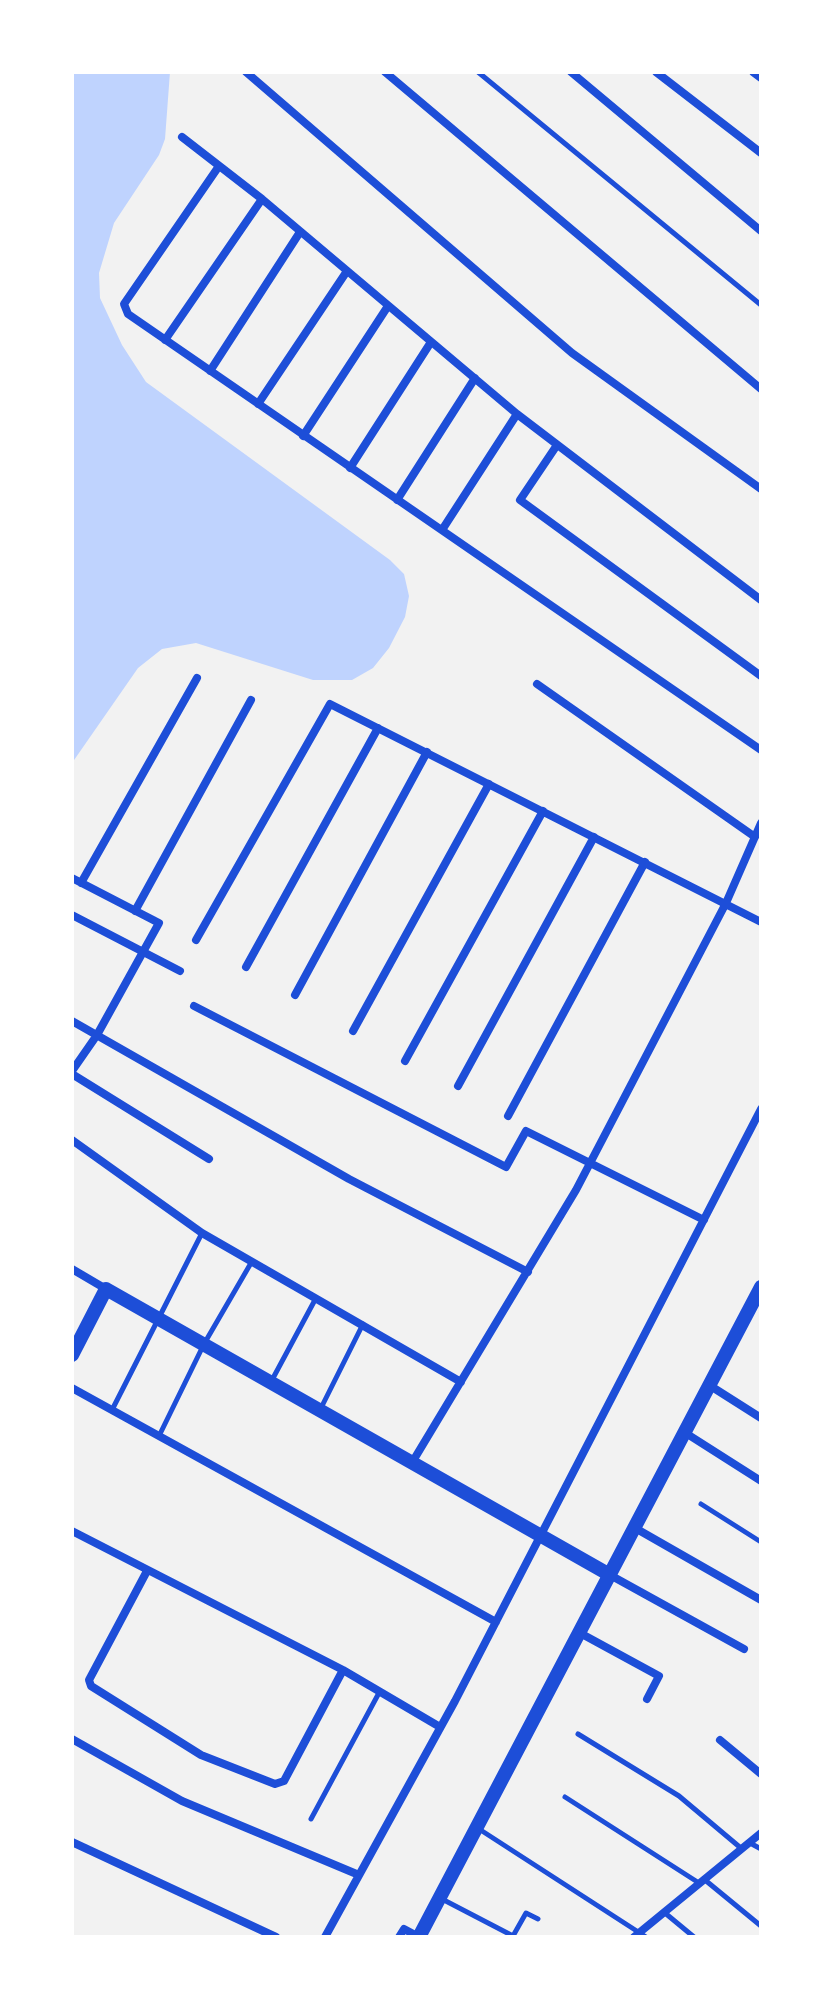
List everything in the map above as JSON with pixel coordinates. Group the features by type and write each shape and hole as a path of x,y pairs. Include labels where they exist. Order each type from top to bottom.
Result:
{"street":[{"path":"246,72 572,353 761,489"},
{"path":"385,72 761,389"},
{"path":"571,72 761,231"},
{"path":"656,72 761,153"},
{"path":"753,72 761,78"},
{"path":"182,137 262,199 517,414 761,600"},
{"path":"219,166 124,304 128,314 761,750"},
{"path":"165,340 262,199"},
{"path":"210,371 300,232"},
{"path":"258,404 347,271"},
{"path":"303,436 388,306"},
{"path":"350,468 431,342"},
{"path":"397,500 475,378"},
{"path":"442,530 517,414"},
{"path":"557,445 520,500 761,676"},
{"path":"81,883 197,678"},
{"path":"537,684 755,837"},
{"path":"135,911 251,700"},
{"path":"196,940 330,704 761,922"},
{"path":"246,967 378,728"},
{"path":"295,995 427,752"},
{"path":"353,1031 489,784"},
{"path":"405,1061 543,811"},
{"path":"413,1461 590,1165 726,903 761,823"},
{"path":"458,1086 594,837"},
{"path":"508,1116 645,862"},
{"path":"72,878 159,923 97,1035 72,1072 209,1159"},
{"path":"72,915 180,971"},
{"path":"194,1006 506,1167 526,1131 704,1220"},
{"path":"72,1021 349,1179 528,1272"},
{"path":"325,1937 496,1622 761,1109"},
{"path":"72,1140 202,1233 461,1382"},
{"path":"72,1269 744,1649"},
{"path":"399,1937 404,1929 419,1937 761,1287"},
{"path":"72,1355 106,1289"},
{"path":"709,1385 761,1418"},
{"path":"72,1388 496,1622"},
{"path":"684,1432 761,1481"},
{"path":"635,1528 761,1600"},
{"path":"72,1531 343,1670 440,1727"},
{"path":"147,1571 89,1680 91,1686 201,1755 275,1784 284,1781 343,1670"},
{"path":"580,1633 659,1676 647,1699"},
{"path":"72,1739 182,1801 359,1875"},
{"path":"720,1740 761,1774"},
{"path":"640,1935 761,1833"},
{"path":"72,1842 265,1935 276,1937"}],"lane":[{"path":"478,72 761,305"},
{"path":"112,1410 202,1233"},
{"path":"159,1436 204,1344 251,1263"},
{"path":"271,1381 316,1298"},
{"path":"320,1409 363,1324"},
{"path":"701,1504 761,1542"},
{"path":"311,1819 380,1691"},
{"path":"578,1734 679,1796 746,1846 761,1849"},
{"path":"565,1797 702,1881 761,1926"},
{"path":"476,1828 640,1935"},
{"path":"440,1897 514,1937 526,1913 538,1919"},
{"path":"664,1912 694,1937"}],"water":[{"path":"72,72 170,72 165,139 159,155 114,223 99,273 100,298 122,345 146,382 390,560 404,574 409,596 405,617 389,648 373,668 352,680 313,680 196,643 162,649 138,668 72,763"}]}
